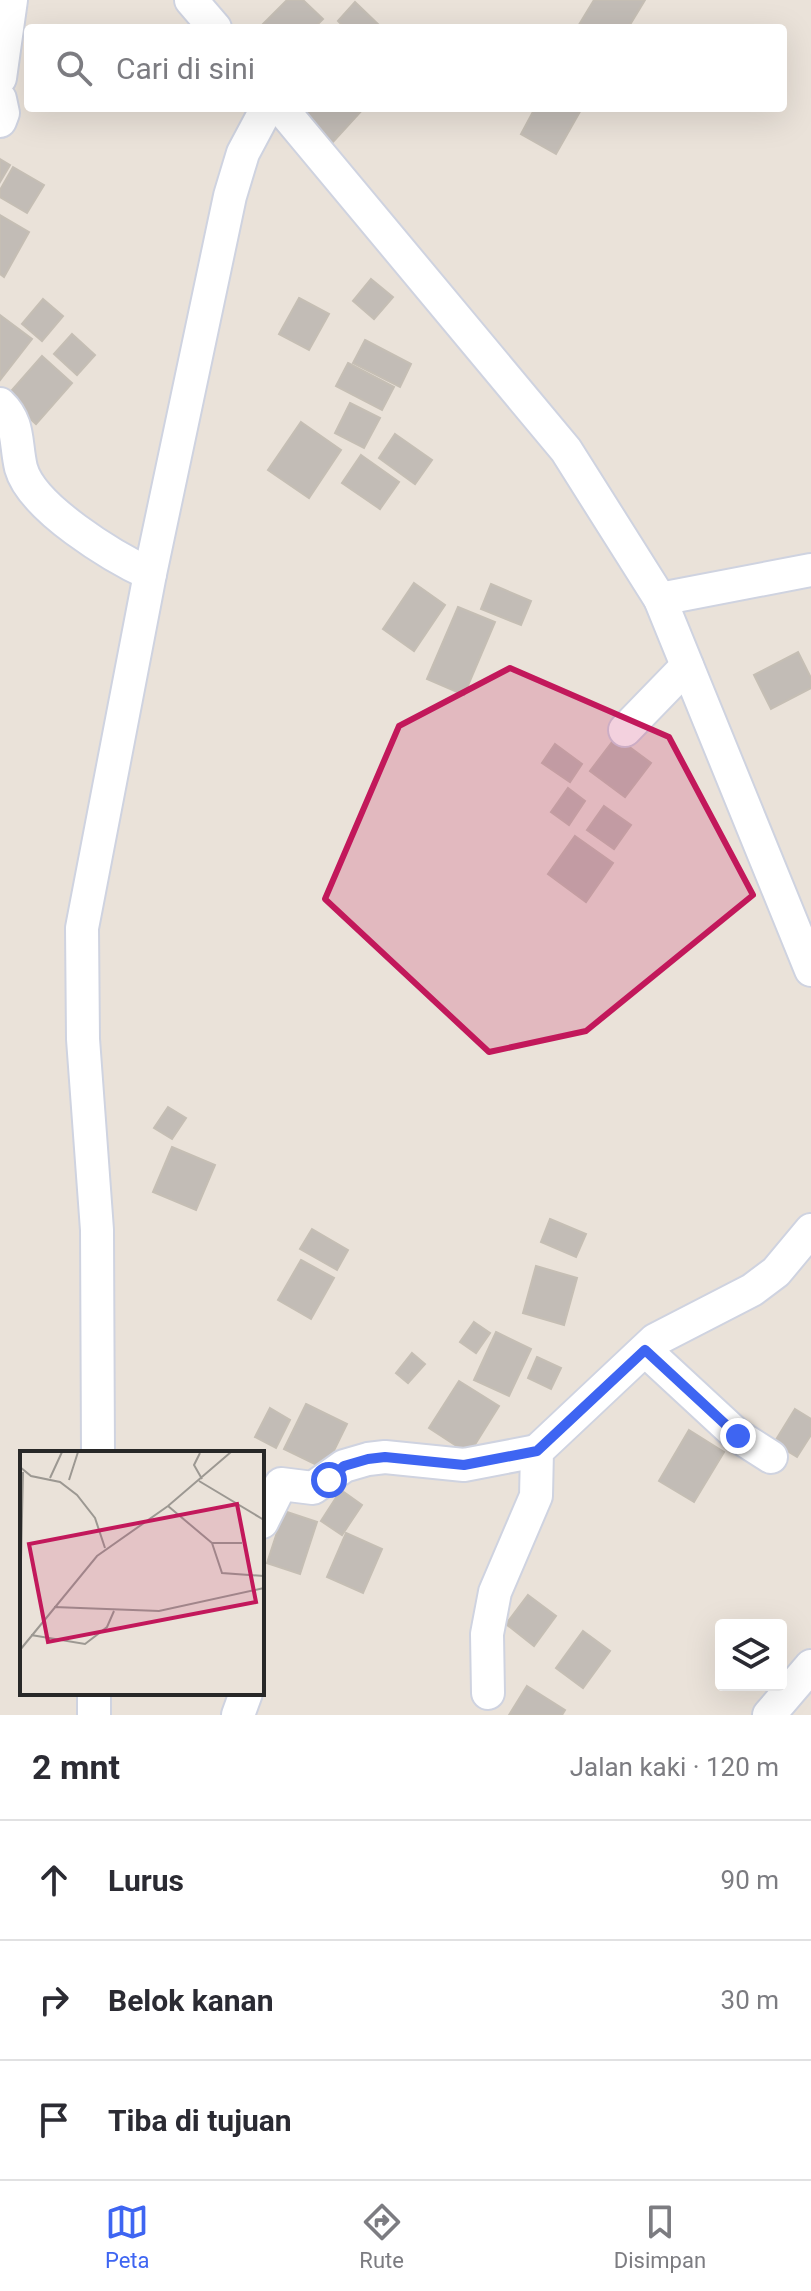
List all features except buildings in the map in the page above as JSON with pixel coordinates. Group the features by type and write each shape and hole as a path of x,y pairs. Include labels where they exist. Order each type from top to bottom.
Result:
{"street":[{"path":"0,78 11,0"},
{"path":"191,0 212,24"},
{"path":"0,99 0,121"},
{"path":"98,1451 97,1230 83,1039 82,928 150,574 230,196 243,153 265,112"},
{"path":"284,112 566,450 660,599 811,970"},
{"path":"0,404 14,420 21,469 31,489 100,546 150,574"},
{"path":"660,599 811,570"},
{"path":"625,730 687,666"},
{"path":"264,1518 281,1484 313,1488 344,1466 368,1459 412,1459 464,1465 537,1451 655,1340 752,1290 776,1272 811,1230"},
{"path":"645,1350 738,1436 771,1457"},
{"path":"488,1693 487,1634 495,1592 536,1496 537,1451"},
{"path":"769,1715 811,1666"},
{"path":"238,1715 245,1695"}],"highlighted area":[{"path":"510,668 669,737 753,895 586,1031 489,1052 325,899 399,726"}],"route":[{"path":"329,1480 344,1466 368,1459 385,1457 464,1465 537,1451 645,1350 738,1436"}]}
